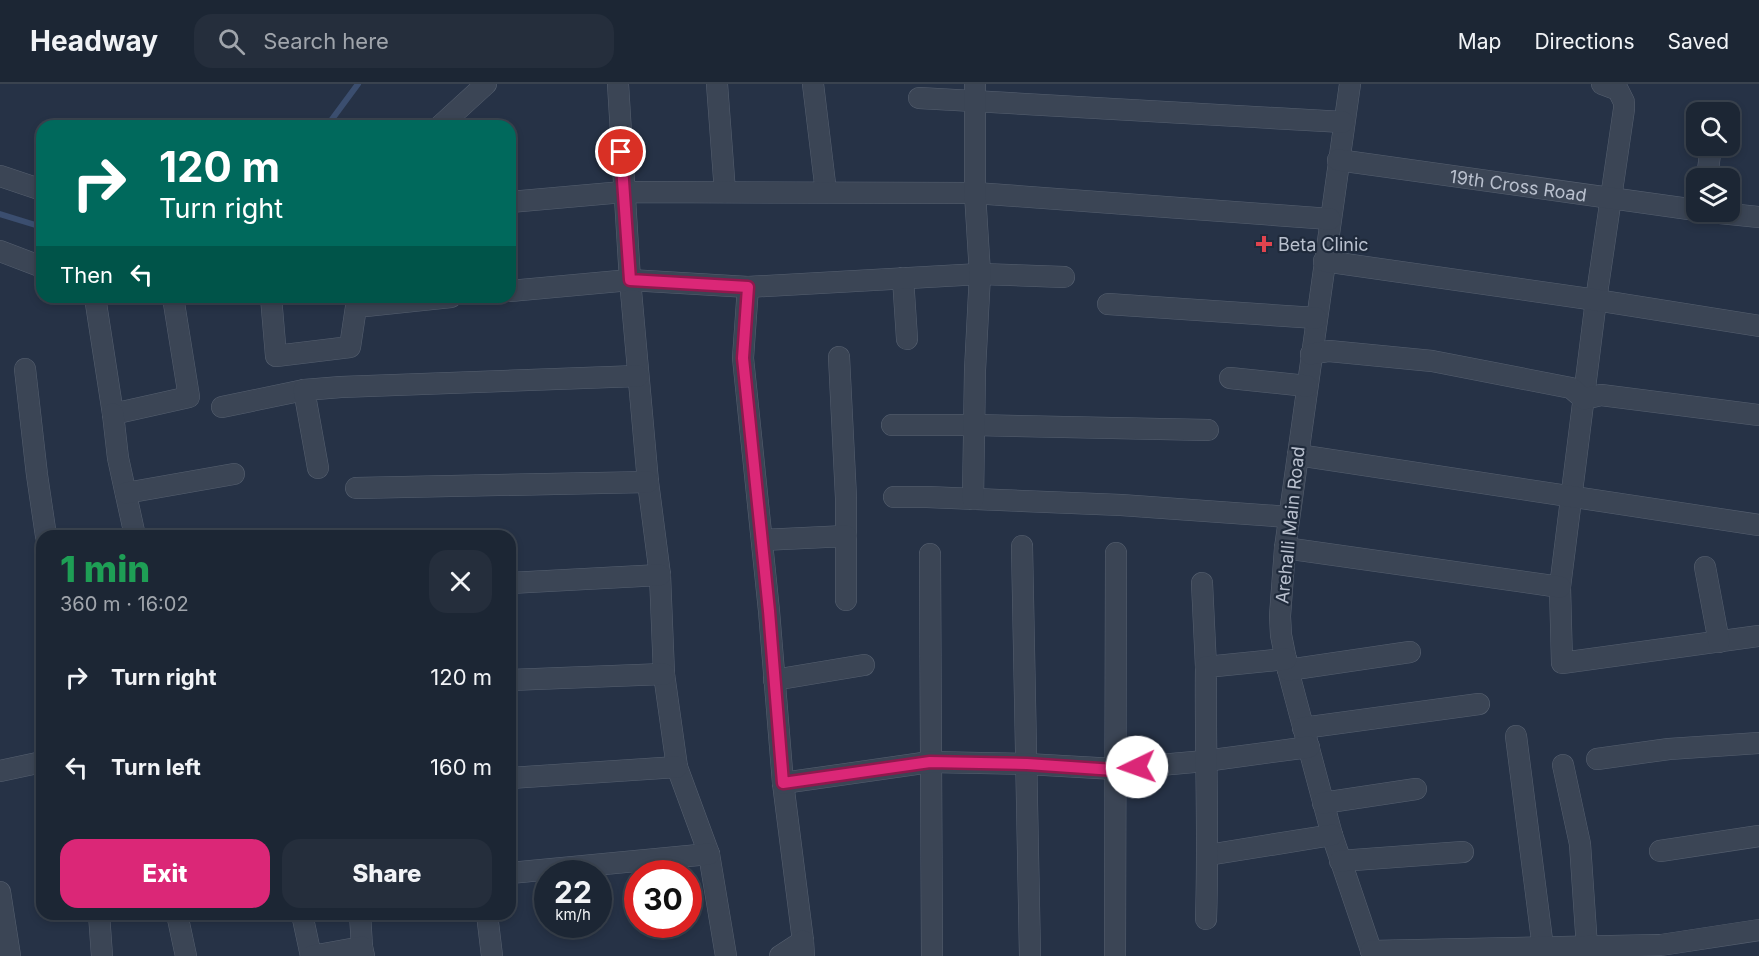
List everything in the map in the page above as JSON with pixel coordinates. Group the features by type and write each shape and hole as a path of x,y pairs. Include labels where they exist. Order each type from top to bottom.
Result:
{"street":[{"path":"447,120 486,84"},
{"path":"618,84 623,192 638,376 660,575 664,674 677,767 709,854 720,955"},
{"path":"717,84 725,192"},
{"path":"813,84 826,192"},
{"name":"Arehalli Main Road","path":"1350,84 1289,517 1280,616 1287,665 1332,836 1372,953"},
{"path":"1602,84 1618,90 1622,96 1624,108 1596,300 1560,587 1562,663 1759,636"},
{"path":"919,98 975,92 1343,122"},
{"path":"973,499 980,274 975,193 975,92"},
{"name":"19th Cross Road","path":"1338,160 1686,209"},
{"path":"0,176 36,187"},
{"path":"516,201 623,192 975,193 1330,219"},
{"path":"1740,216 1759,218"},
{"path":"0,251 36,265"},
{"path":"1324,261 1759,326"},
{"path":"516,290 630,280 748,287 980,274 1064,277"},
{"path":"903,278 906,339"},
{"path":"748,287 743,358 762,540 783,783 804,949 780,956"},
{"path":"96,303 118,458 134,530"},
{"path":"113,414 189,397 174,303"},
{"path":"272,303 276,356 350,347 355,303"},
{"path":"1108,304 1316,318"},
{"path":"1311,354 1329,351 1432,361 1571,388 1584,399"},
{"path":"839,357 846,498 846,600"},
{"path":"25,369 36,475 45,530"},
{"path":"222,407 304,390 341,387 638,376"},
{"path":"1230,378 1307,386"},
{"path":"304,390 318,468"},
{"path":"1584,399 1601,395 1759,415"},
{"path":"892,425 1208,430"},
{"path":"1298,455 1759,525"},
{"path":"126,493 234,474"},
{"path":"356,489 648,482"},
{"path":"894,497 927,496 1121,505 1289,517"},
{"path":"762,540 846,536"},
{"path":"1022,546 1030,956"},
{"path":"1285,548 1560,587"},
{"path":"1115,956 1116,553"},
{"path":"930,554 932,956"},
{"path":"1705,567 1719,642"},
{"path":"516,583 660,575"},
{"path":"1202,583 1206,667 1205,761 1208,855 1206,919"},
{"path":"1206,667 1287,665 1410,652"},
{"path":"774,680 864,665"},
{"path":"516,680 664,674"},
{"path":"783,783 930,762 1027,764 1114,770 1205,761 1306,738 1479,704"},
{"path":"1516,736 1542,952"},
{"path":"1597,759 1669,749 1759,743"},
{"path":"0,771 36,763"},
{"path":"1563,765 1580,844 1587,947"},
{"path":"516,778 677,767"},
{"path":"1323,803 1416,789"},
{"path":"1208,855 1332,836"},
{"path":"1660,851 1759,837"},
{"path":"1340,861 1463,852"},
{"path":"516,872 709,854"},
{"path":"0,892 10,956"},
{"path":"99,920 102,956"},
{"path":"178,920 186,956"},
{"path":"303,920 311,956 363,952 360,920"},
{"path":"488,920 492,956"},
{"path":"1372,953 1542,952 1587,947 1661,945 1759,930"}],"waterway":[{"path":"331,120 358,84"},
{"path":"0,214 36,225"}],"place":[{"name":"Beta Clinic","path":"1264,244"}],"route":[{"path":"621,152 630,280 748,287 743,358 769,611 783,783 930,762 1027,764 1114,770 1137,767"}]}
